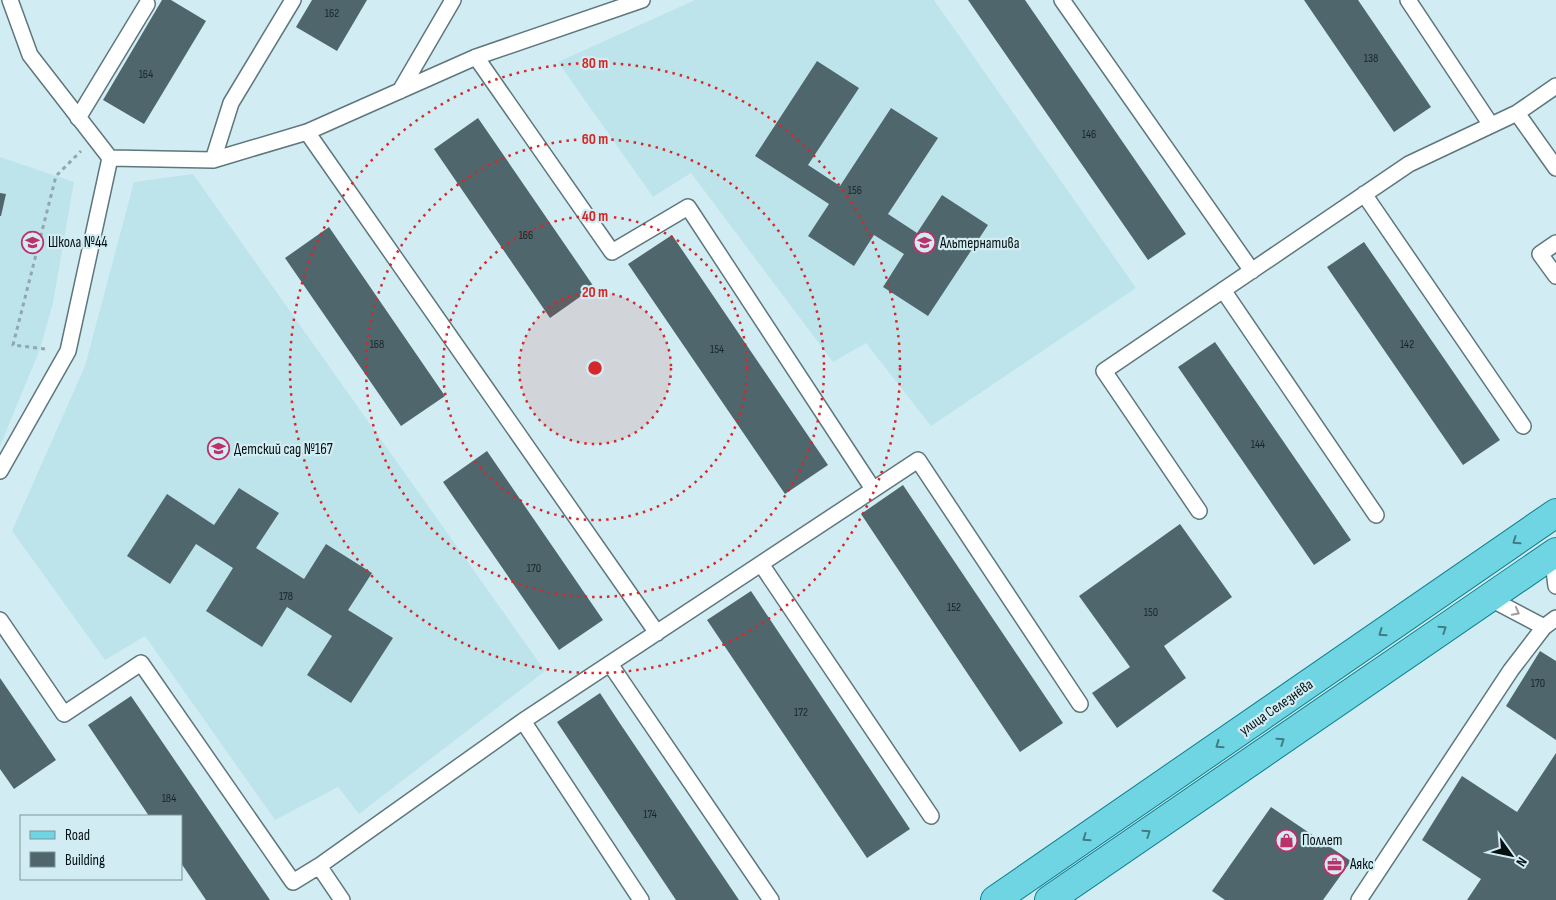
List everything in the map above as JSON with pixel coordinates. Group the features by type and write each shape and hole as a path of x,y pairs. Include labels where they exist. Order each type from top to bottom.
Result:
{"main road":[{"name":"улица Селезнёва","path":"995,900 1556,513"},
{"name":"улица Селезнёва","path":"1049,900 1554,553"}],"lane":[{"path":"10,0 30,55 110,158"},
{"path":"214,160 231,103 293,0"},
{"path":"400,91 453,0"},
{"path":"110,158 214,160 307,132 476,57 611,6 642,0"},
{"path":"1062,0 1252,271"},
{"path":"1408,0 1491,125"},
{"path":"78,118 147,4"},
{"path":"476,57 612,252 688,207 873,489"},
{"path":"1199,511 1104,371 1409,164 1517,113 1556,86"},
{"path":"1517,113 1556,168"},
{"path":"307,132 657,633"},
{"path":"0,471 68,351 110,158"},
{"path":"1364,194 1523,426"},
{"path":"1556,243 1540,254 1556,276"},
{"path":"1223,290 1376,515"},
{"path":"0,620 64,714 141,663 293,882 319,866 523,721 918,460 1080,704"},
{"path":"1554,553 1556,586"},
{"path":"761,564 931,816"},
{"path":"1360,900 1510,670 1550,622 1489,598"},
{"path":"610,664 771,900"},
{"path":"523,721 641,900"},
{"path":"319,866 342,900"}],"path":[{"path":"68,351 13,345 56,176 94,138"}],"shaded area":[{"name":"Альтернатива","path":"695,0 934,0 1136,288 931,426 866,343 833,362 691,173 653,197 558,62"},
{"name":"Школа №44","path":"0,157 74,182 53,303 40,349 0,446"},
{"name":"Детский сад №167","path":"193,174 545,671 359,814 338,787 275,820 145,636 105,660 12,531 85,366 134,182"}],"building":[{"path":"162,0 171,0 206,21 144,124 103,100"},
{"path":"312,0 367,0 337,51 296,27"},
{"path":"968,0 1025,0 1186,234 1148,260"},
{"path":"1304,0 1358,0 1431,107 1394,132"},
{"path":"817,61 859,88 808,165 840,186 891,108 938,138 888,214 917,233 942,195 988,225 928,316 883,287 904,254 874,235 854,266 808,236 829,204 755,156"},
{"path":"478,118 594,287 550,318 434,149"},
{"path":"0,193 6,194 1,216 0,216"},
{"path":"329,227 445,396 401,426 285,258"},
{"path":"672,235 828,465 785,494 628,264"},
{"path":"1364,242 1500,440 1463,465 1327,267"},
{"path":"1215,342 1351,540 1314,565 1178,367"},
{"path":"487,451 603,620 559,650 443,482"},
{"path":"903,485 1063,723 1020,752 861,514"},
{"path":"239,488 279,513 256,548 304,579 326,544 372,573 348,610 393,638 351,703 307,675 332,636 287,607 262,647 206,611 233,568 196,544 170,584 127,556 167,494 214,525"},
{"path":"1180,524 1232,597 1164,646 1186,678 1117,728 1092,693 1130,667 1079,596"},
{"path":"751,591 910,829 867,858 707,620"},
{"path":"1540,651 1556,661 1556,740 1506,706"},
{"path":"0,678 56,760 14,789 0,769"},
{"path":"600,693 739,900 676,900 557,722"},
{"path":"131,696 270,900 206,900 182,864 182,815 148,815 88,725"},
{"path":"1556,753 1556,900 1467,900 1481,879 1422,840 1462,776 1517,812"},
{"path":"1271,807 1351,861 1323,900 1225,900 1212,891"}],"place":[{"name":"Школа №44","path":"32,242"},
{"name":"Альтернатива","path":"924,243"},
{"name":"Детский сад №167","path":"218,449"},
{"name":"Поллет","path":"1286,840"},
{"name":"Аякс","path":"1334,864"}]}
